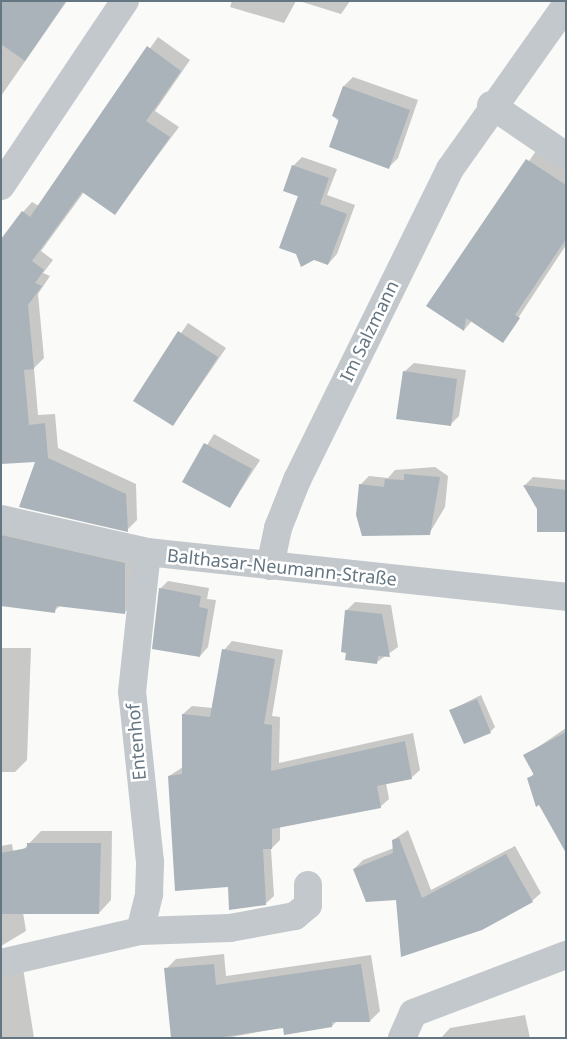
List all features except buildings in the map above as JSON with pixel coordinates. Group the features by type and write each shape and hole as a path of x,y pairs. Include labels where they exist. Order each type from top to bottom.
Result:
{"street":[{"path":"1,186 125,1"},
{"name":"Im Salzmann","path":"270,566 278,528 297,480 421,223 491,105 566,5"},
{"path":"491,105 566,156"},
{"name":"Balthasar-Neumann-Straße","path":"1,519 147,552 566,597"},
{"name":"Entenhof","path":"140,931 149,894 150,862 132,692 147,552"},
{"path":"1,963 140,931 230,928 295,916 308,905 308,885"},
{"path":"402,1038 413,1013 566,955"}]}
